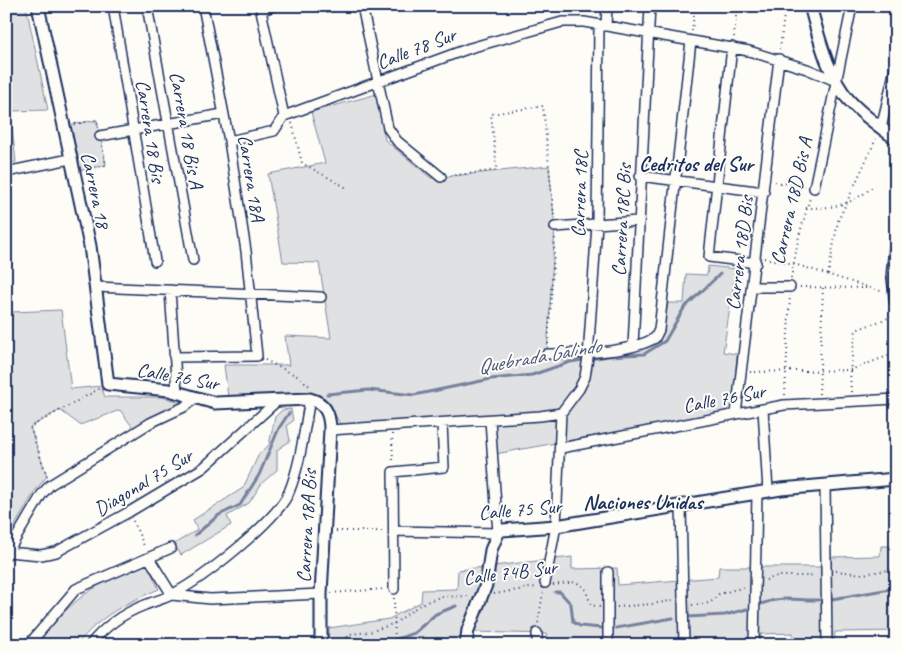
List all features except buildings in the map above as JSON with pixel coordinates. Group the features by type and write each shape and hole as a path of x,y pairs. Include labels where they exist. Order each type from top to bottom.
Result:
{"street":[{"name":"Carrera 18","path":"38,6 96,287 108,384"},
{"name":"Carrera 18 Bis","path":"113,6 155,261"},
{"name":"Carrera 18 Bis A","path":"147,6 193,260"},
{"name":"Carrera 18A","path":"203,6 229,141 246,251 257,356"},
{"path":"273,6 260,9 287,115"},
{"path":"362,6 388,128 392,135 441,177"},
{"name":"Carrera 18C","path":"562,413 585,377 597,224 603,26 607,6"},
{"name":"Carrera 18C Bis","path":"633,346 650,6"},
{"path":"810,6 836,81 852,103 896,139"},
{"name":"Carrera 18D Bis A","path":"814,188 852,6"},
{"name":"Calle 78 Sur","path":"229,141 274,131 287,115 470,48 562,22 573,21 732,47 780,59 836,81"},
{"path":"547,354 587,358 655,338 659,330 674,180 691,41"},
{"path":"732,47 709,257 756,260"},
{"name":"Carrera 18D Bis","path":"736,414 780,59"},
{"path":"881,128 896,65"},
{"path":"100,136 223,114"},
{"path":"6,172 70,159"},
{"path":"640,176 764,192"},
{"path":"556,227 638,221"},
{"path":"895,298 892,273 896,242"},
{"path":"96,287 321,297"},
{"path":"753,287 790,287"},
{"path":"170,290 177,392"},
{"path":"174,357 257,356"},
{"name":"Calle 76 Sur","path":"108,384 177,392 194,399 215,403 313,400"},
{"path":"7,554 42,494 50,485 150,423 184,408 194,399"},
{"name":"Calle 76 Sur","path":"561,448 784,405 896,399"},
{"path":"90,645 112,624 143,606 172,595 210,570 275,514 288,494 297,467 313,400"},
{"name":"Carrera 18A Bis","path":"313,400 327,410 330,430 321,645"},
{"name":"Diagonal 75 Sur","path":"7,554 41,555 56,552 129,512 203,468 277,401"},
{"path":"754,645 754,584 763,492 763,409"},
{"path":"330,430 490,420 562,413 556,526 544,584"},
{"path":"466,645 468,630 483,596 491,550 498,533 490,420"},
{"path":"394,589 393,472 444,467 442,423"},
{"name":"Calle 75 Sur","path":"394,532 498,533 507,529 556,526 763,492 896,479"},
{"path":"825,485 827,645"},
{"path":"681,506 684,645"},
{"path":"28,643 76,588 171,548"},
{"path":"149,558 172,595"},
{"path":"608,572 608,645"},
{"path":"172,595 210,599 322,594"},
{"path":"536,633 537,645"}],"path":[{"path":"691,41 695,6"},
{"path":"732,47 737,6"},
{"path":"780,59 785,6"},
{"path":"441,177 497,170 490,114 543,106"},
{"path":"287,115 302,163 349,189"},
{"path":"828,275 833,239 844,205 881,128"},
{"path":"73,172 106,165"},
{"path":"765,180 814,188"},
{"path":"806,208 844,205 859,198 875,185"},
{"name":"Carrera 18D Bis A","path":"784,405 790,287 806,208 814,188"},
{"path":"756,260 794,264 870,288 895,298"},
{"path":"790,287 870,288"},
{"path":"819,404 823,287"},
{"path":"851,402 850,370 856,330 896,315"},
{"path":"742,372 850,370 896,354"},
{"path":"257,356 299,377 316,392 313,400"},
{"name":"Calle 76 Sur","path":"50,485 30,427 108,384"},
{"path":"392,426 393,472"},
{"path":"129,512 149,558"},
{"path":"325,531 394,532"},
{"path":"608,608 683,601 710,603 719,594 778,576 815,576 827,570 863,574 896,569"},
{"name":"Calle 74B Sur","path":"340,645 350,634 370,632 395,623 421,604 440,597 483,596 544,584 576,582 584,588 591,605 608,608"},
{"path":"536,633 544,584"},
{"path":"322,594 394,589 395,645"}],"shaded area":[{"path":"6,6 26,6 48,110 10,111 16,162 6,163"},
{"path":"377,94 385,140 431,178 549,166 555,227 547,354 594,354 663,331 668,303 684,303 686,274 707,275 708,266 736,269 723,352 737,354 733,411 495,454 492,417 340,424 331,407 323,399 228,397 224,365 289,365 285,336 331,338 319,263 283,262 268,174 325,163 311,112"},
{"path":"97,120 106,165 78,171 69,125"},
{"path":"6,310 12,312 61,310 71,389 101,386 105,397 162,397 182,402 176,408 134,429 120,410 80,425 60,410 30,427 47,476 35,491 6,541"},
{"path":"291,409 293,421 287,425 290,441 277,450 277,470 262,483 249,503 227,516 231,525 181,555 174,544 197,530 193,520 243,488 259,454 269,445 275,417 282,410"},
{"path":"881,546 896,546 896,631 835,632 834,645 793,645 793,633 761,634 761,645 548,645 546,634 474,632 473,645 328,645 329,628 389,619 421,602 422,590 457,589 458,570 572,557 572,569 617,568 618,585 718,577 719,567 830,567 831,557 880,556"},
{"path":"146,562 159,589 114,611 94,626 77,645 35,645 60,617 84,595 111,578"}],"waterway":[{"name":"Quebrada Galindo","path":"327,394 368,390 414,395 491,379 532,375 570,362 609,356 644,354 665,341 684,308 720,274"},
{"name":"Quebrada Galindo","path":"195,535 219,515 240,505 259,475 279,428 289,413"},
{"path":"832,599 896,588"},
{"path":"555,592 560,592 571,604 573,622 580,626 601,628"},
{"path":"761,604 783,599 819,600"},
{"path":"380,645 414,633 436,614 456,606"},
{"path":"687,617 725,615 747,609"},
{"path":"616,628 673,618"}],"district":[{"name":"Cedritos del Sur","path":"696,164"},
{"name":"Naciones Unidas","path":"643,502"}]}
